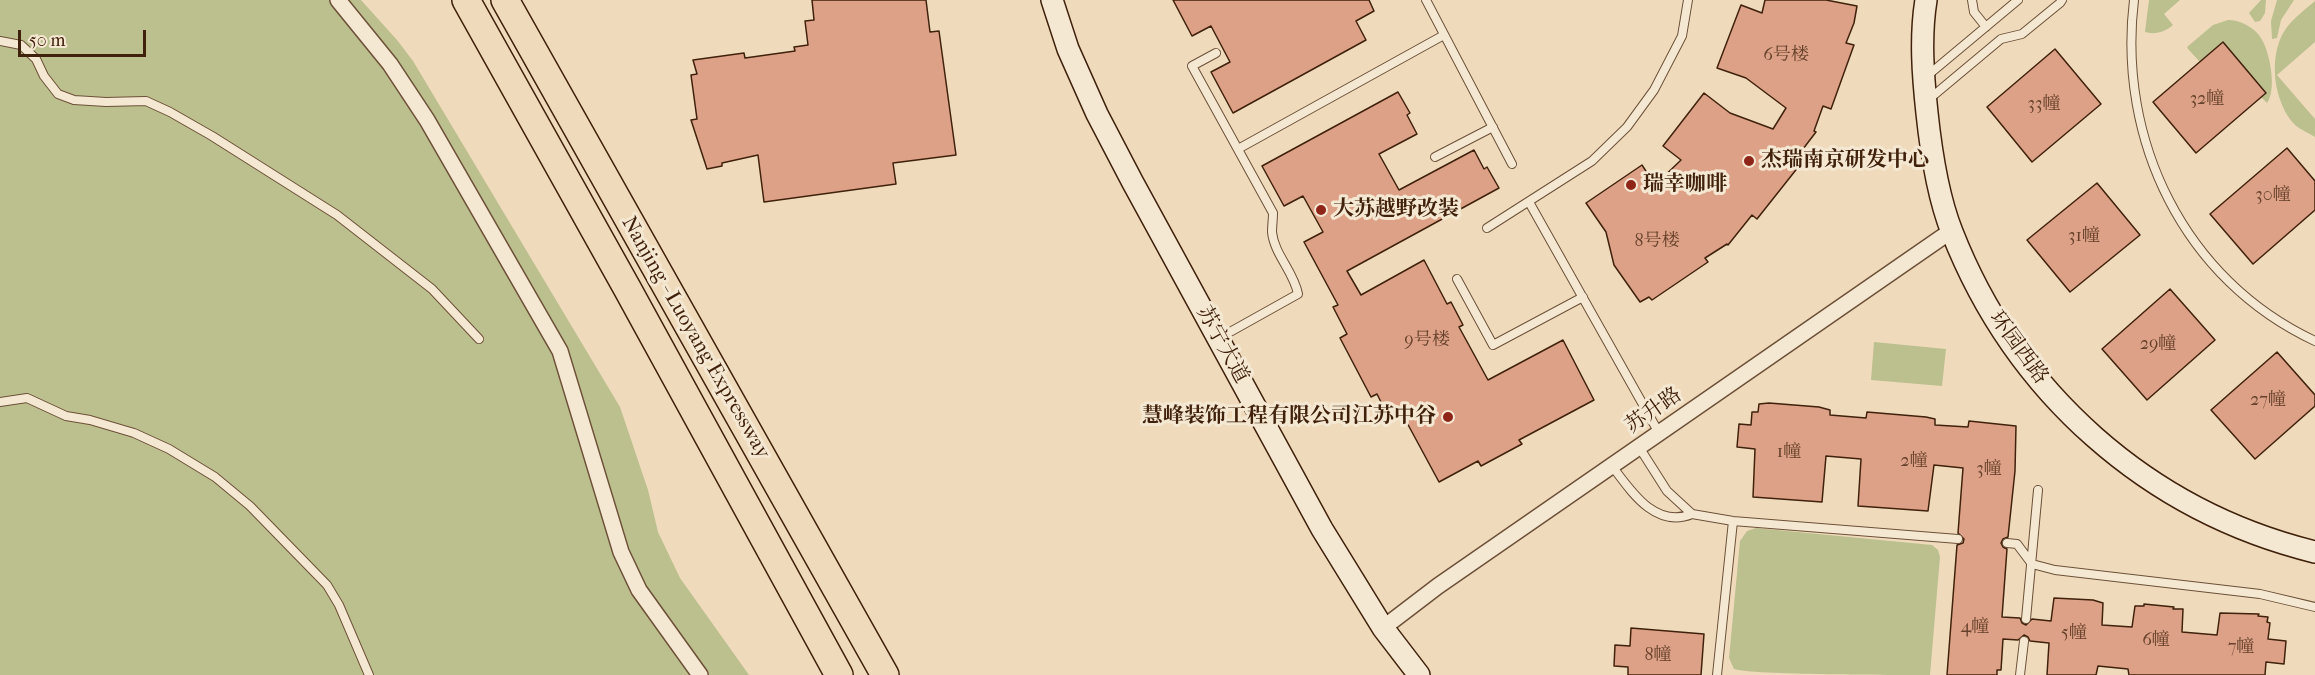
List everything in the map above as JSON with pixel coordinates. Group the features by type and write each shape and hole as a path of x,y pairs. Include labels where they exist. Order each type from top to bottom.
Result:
{"highway":[{"name":"Nanjing - Luoyang Expressway","path":"466,0 839,675"},
{"name":"Nanjing - Luoyang Expressway","path":"505,0 885,675"}],"street":[{"path":"338,0 390,64 427,120 560,351 621,552 639,590 700,675"},
{"name":"苏宁大道","path":"1052,0 1068,49 1097,114 1322,529 1383,628 1419,675"},
{"name":"环园西路","path":"1926,0 1923,17 1923,79 1929,140 1952,231 1981,295 2004,334 2071,417 2119,460 2176,496 2226,523 2285,545 2315,552"},
{"name":"苏升路","path":"1383,628 1438,586 1952,231"}],"lane":[{"path":"1425,0 1512,164"},
{"path":"1487,228 1592,161 1627,127 1654,90 1682,36 1688,0"},
{"path":"1972,0 1974,12 1986,27"},
{"path":"1923,79 2018,0"},
{"path":"2134,0 2131,51 2136,109 2146,147 2164,192 2195,242 2234,286 2280,322 2315,341"},
{"path":"1926,102 2001,39 2022,34 2063,1"},
{"path":"1238,149 1444,35"},
{"path":"0,41 21,45 36,59 44,76 58,94 74,100 146,101 212,136 337,215 432,290 479,339"},
{"path":"1216,53 1192,66 1273,213 1272,233 1275,244 1296,281 1298,294 1219,338"},
{"path":"1435,157 1493,126"},
{"path":"1529,202 1659,433"},
{"path":"1457,279 1493,345 1583,297"},
{"path":"0,402 27,398 66,416 90,420 134,433 169,449 215,477 250,506 327,585 339,605 369,675"},
{"path":"1640,447 1666,491 1692,514"},
{"path":"1612,466 1649,510 1665,516 1685,517 1692,514 1733,520 1958,539"},
{"path":"2026,619 2038,489"},
{"path":"1718,675 1733,520"},
{"path":"2007,543 2017,544 2032,564 2055,570 2260,594 2315,607"},
{"path":"2020,675 2024,641"}],"green space":[{"path":"0,0 361,0 413,61 620,407 648,490 658,532 680,578 749,675 0,675"},
{"path":"2149,0 2180,0 2164,14 2173,25 2160,32 2145,32"},
{"path":"2261,0 2266,0 2265,13 2260,21 2255,22 2249,13"},
{"path":"2277,0 2294,0 2281,20 2277,38 2272,39 2271,21"},
{"path":"2315,1 2315,42 2277,75 2315,119 2315,137 2295,125 2288,115 2278,92 2275,65 2276,53 2285,30"},
{"path":"2228,20 2251,27 2264,44 2272,80 2272,89 2267,103 2261,97 2266,92 2223,43 2200,62 2187,47 2213,25"},
{"path":"1874,342 1946,349 1942,386 1871,380"},
{"path":"1756,528 1932,545 1938,550 1940,557 1930,675 1795,674 1734,669 1729,658 1740,541 1747,531"}],"building":[{"path":"812,0 926,0 930,32 939,31 956,155 893,163 896,184 764,202 758,155 722,163 722,166 707,169 691,120 697,119 691,75 697,74 693,60 744,53 745,58 795,51 794,47 808,45 805,21 814,20"},
{"path":"1173,0 1369,0 1374,11 1356,21 1366,40 1233,113 1211,72 1230,62 1211,26 1192,36"},
{"path":"1765,0 1826,0 1857,6 1854,23 1846,43 1854,45 1831,109 1823,106 1814,131 1816,132 1793,162 1799,166 1757,219 1752,215 1728,245 1705,258 1708,262 1652,300 1649,297 1640,302 1614,265 1606,232 1586,203 1642,165 1655,185 1681,160 1663,146 1704,93 1730,113 1773,129 1786,108 1746,78 1717,68 1741,5 1762,13"},
{"path":"2223,42 2266,93 2196,153 2153,102"},
{"path":"2055,49 2101,104 2032,162 1987,107"},
{"path":"1398,92 1410,113 1407,115 1417,134 1379,154 1399,190 1474,150 1484,169 1487,167 1499,188 1347,271 1361,295 1424,260 1447,304 1451,302 1463,325 1459,327 1488,380 1563,340 1594,400 1519,440 1522,444 1481,466 1478,461 1439,482 1399,408 1387,414 1377,394 1371,397 1340,338 1347,334 1333,307 1338,305 1304,242 1323,232 1303,196 1284,206 1262,166"},
{"path":"2287,148 2315,181 2315,210 2253,264 2210,214"},
{"path":"2097,183 2140,235 2070,292 2027,240"},
{"path":"2170,289 2215,340 2147,400 2102,349"},
{"path":"2277,352 2315,395 2315,406 2255,459 2211,410"},
{"path":"1759,404 1819,407 1830,410 1830,415 1866,418 1867,412 1926,417 1935,419 1935,425 1968,427 1969,421 2016,426 2015,471 2008,537 2001,543 2007,549 2002,617 2020,618 2026,625 2032,619 2051,621 2054,598 2093,600 2103,603 2102,625 2132,627 2135,606 2144,606 2144,604 2183,609 2182,632 2217,635 2220,613 2259,614 2258,616 2268,617 2267,622 2270,623 2268,639 2286,641 2284,664 2266,662 2265,675 2129,675 2128,669 2098,666 2096,675 2047,675 2049,643 2030,641 2024,635 2018,640 2003,639 2001,670 1997,670 1997,675 1947,675 1957,545 1963,543 1964,539 1958,533 1963,468 1934,465 1928,511 1858,506 1861,459 1826,456 1822,502 1753,497 1755,449 1737,447 1739,424 1751,425 1752,412 1758,412"},
{"path":"1631,628 1704,634 1701,675 1628,675 1628,667 1614,666 1615,645 1630,646"}],"place":[{"name":"杰瑞南京研发中心","path":"1749,161"},
{"name":"瑞幸咖啡","path":"1631,185"},
{"name":"大苏越野改装","path":"1321,210"},
{"name":"慧峰装饰工程有限公司江苏中谷","path":"1448,417"}]}
